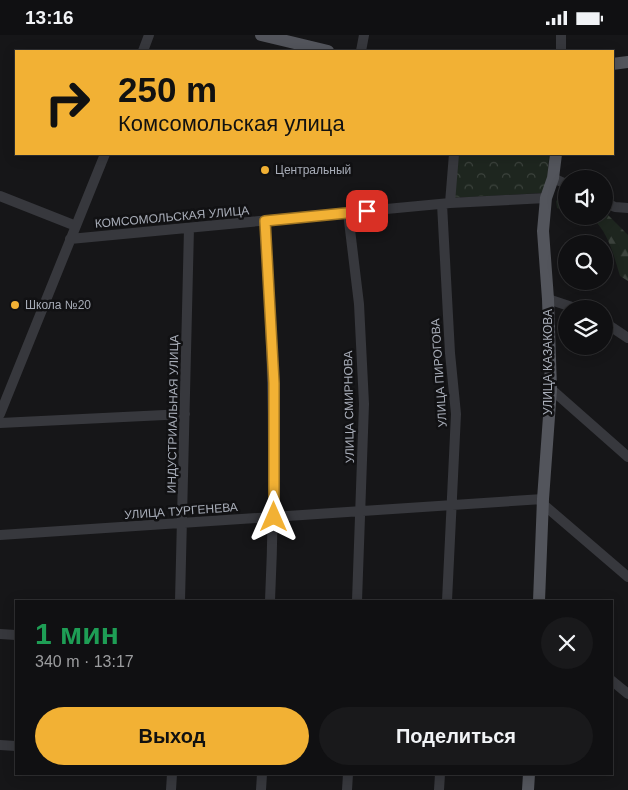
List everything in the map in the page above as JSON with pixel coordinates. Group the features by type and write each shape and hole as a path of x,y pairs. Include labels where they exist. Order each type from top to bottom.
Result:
{"main road":[{"path":"260,35 324,50"},
{"path":"614,64 628,62"},
{"name":"УЛИЦА КАЗАКОВА","path":"539,600 543,502 551,389 548,299 543,231 546,198 553,178 556,155"},
{"path":"528,790 529,775"}],"street":[{"path":"143,50 149,35"},
{"path":"361,50 364,35"},
{"path":"561,35 562,50"},
{"path":"0,413 105,155"},
{"name":"УЛИЦА ПИРОГОВА","path":"448,600 456,414 450,353 446,204 454,155"},
{"path":"553,178 558,180"},
{"path":"0,196 76,226"},
{"name":"КОМСОМОЛЬСКАЯ УЛИЦА","path":"70,239 446,204 546,198"},
{"path":"613,206 628,208"},
{"name":"УЛИЦА СМИРНОВА","path":"348,213 359,304 364,394 357,600"},
{"path":"265,221 274,383 274,517 270,600"},
{"name":"ИНДУСТРИАЛЬНАЯ УЛИЦА","path":"180,600 184,523 189,228"},
{"path":"548,299 558,302"},
{"path":"613,328 628,338"},
{"path":"551,389 628,457"},
{"path":"0,423 186,414"},
{"path":"543,502 628,577"},
{"name":"УЛИЦА ТУРГЕНЕВА","path":"0,535 452,505 543,502"},
{"path":"0,634 15,635"},
{"path":"613,682 628,694"},
{"path":"0,745 15,746"},
{"path":"171,790 172,775"},
{"path":"261,790 262,775"},
{"path":"347,790 348,775"},
{"path":"439,790 440,775"}],"green space":[{"path":"456,155 549,155 547,185 541,193 453,198"},
{"path":"613,220 628,235 628,281 620,276 613,255 613,235 605,235 598,225 613,225"}],"place":[{"name":"Центральный","path":"265,170"},
{"name":"Школа №20","path":"15,305"}],"route":[{"path":"274,517 274,383 265,221 367,211"}]}
